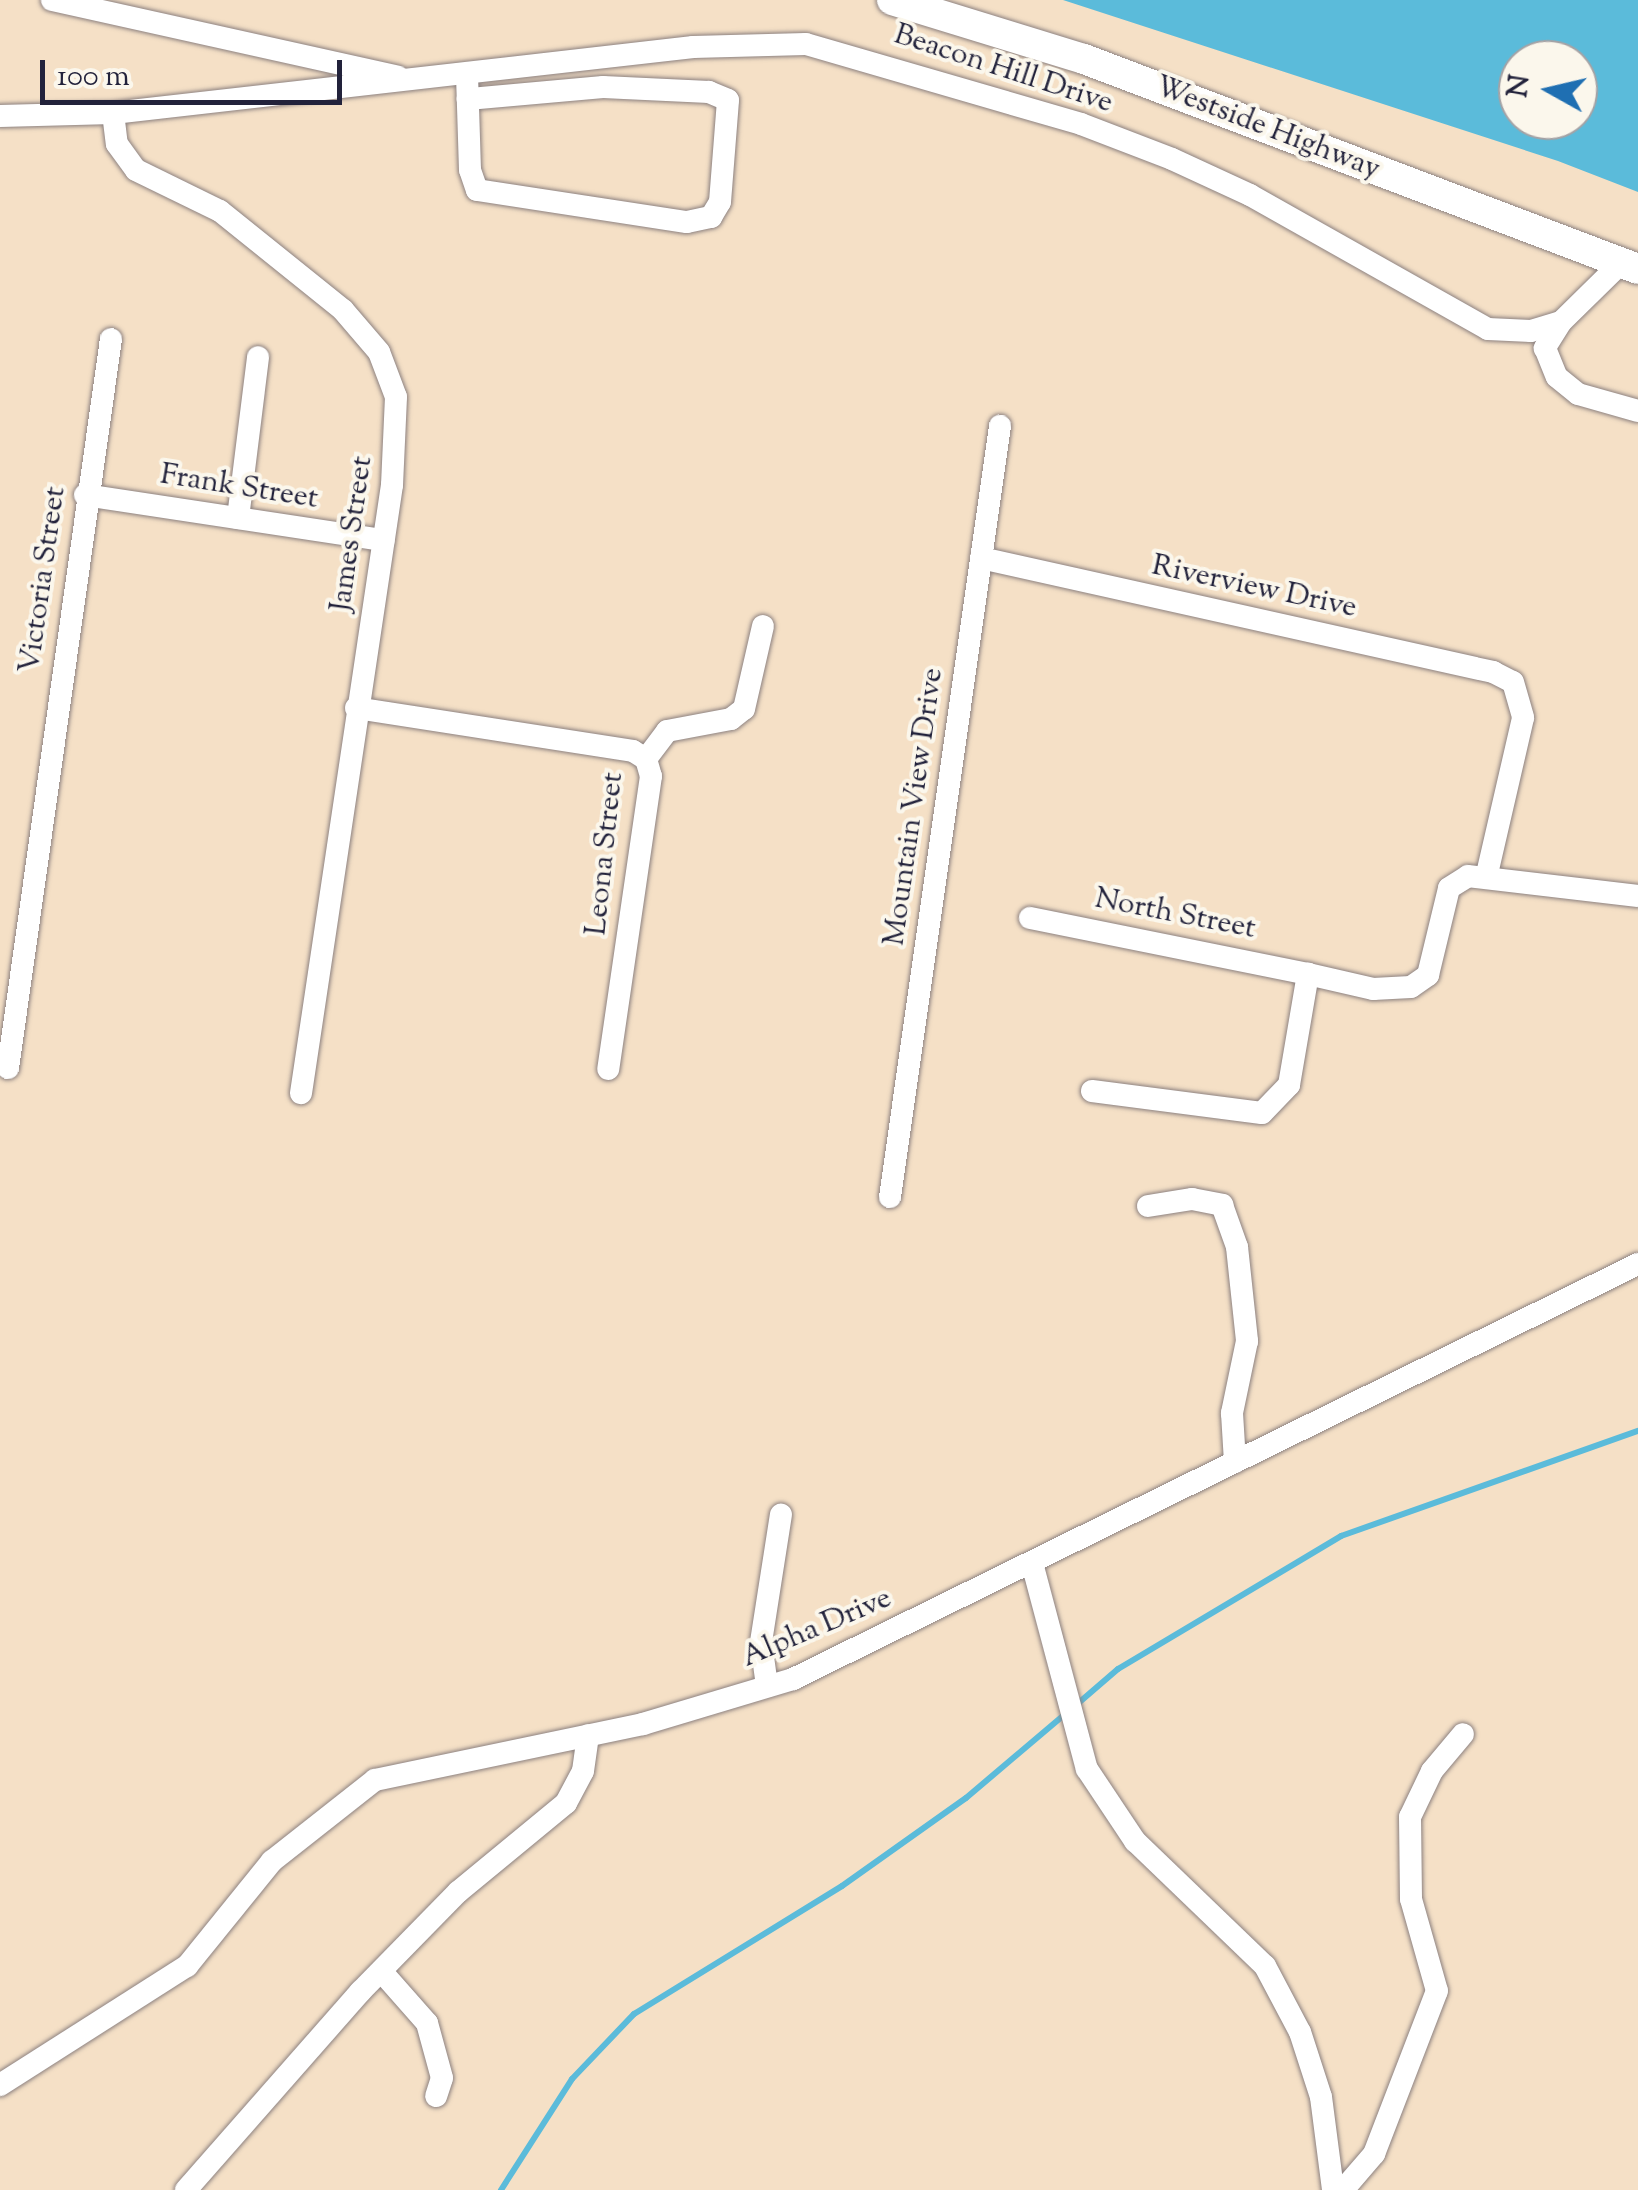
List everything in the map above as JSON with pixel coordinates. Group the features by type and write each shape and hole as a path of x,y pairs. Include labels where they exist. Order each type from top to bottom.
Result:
{"main road":[{"name":"Westside Highway","path":"892,0 1084,60 1629,266"}],"street":[{"path":"52,0 202,38 336,58 410,81"},
{"name":"Beacon Hill Drive","path":"0,116 113,113 760,42 856,55 1172,159 1264,202 1476,325 1512,333 1561,322"},
{"path":"467,74 470,170 477,190 687,222 711,216 720,202 730,112 728,100 709,92 602,88 468,99"},
{"name":"James Street","path":"113,113 117,144 136,170 236,222 343,310 379,352 396,397 384,540 301,1094"},
{"path":"1629,266 1561,322 1545,348 1556,377 1578,394 1638,411"},
{"name":"Victoria Street","path":"8,1068 86,494 112,339"},
{"path":"238,518 258,357"},
{"name":"Mountain View Drive","path":"890,1197 1000,426"},
{"name":"Frank Street","path":"86,494 384,540"},
{"name":"Riverview Drive","path":"981,558 1493,672 1513,682 1523,718 1488,874"},
{"path":"646,758 667,731 731,719 744,709 762,626"},
{"name":"Leona Street","path":"356,708 633,751 646,758 651,776 608,1069"},
{"path":"1488,874 1638,896"},
{"name":"North Street","path":"1030,918 1374,989 1411,987 1428,975 1450,888 1488,874"},
{"path":"1092,1091 1238,1114 1276,1105 1289,1085 1308,974"},
{"path":"1148,1206 1192,1199 1222,1205 1237,1247 1247,1341 1232,1413 1235,1462"},
{"name":"Alpha Drive","path":"0,2085 187,1966 272,1862 374,1780 588,1735 767,1686 1032,1562 1638,1264"},
{"path":"767,1686 761,1642 781,1515"},
{"path":"1032,1562 1087,1769 1135,1841 1265,1966 1300,2032 1321,2097 1333,2190"},
{"path":"1342,2190 1374,2154 1438,1991 1411,1899 1410,1818 1432,1771 1463,1734"},
{"path":"186,2190 458,1892 566,1803 583,1772 588,1735"},
{"path":"382,1972 427,2023 442,2078 436,2096"}],"water":[{"path":"1063,0 1638,0 1638,192 1558,161"}],"waterway":[{"path":"1075,1706 1118,1669 1341,1536 1638,1431"},
{"path":"501,2190 572,2079 634,2014 842,1886 966,1798 1065,1714"}]}
